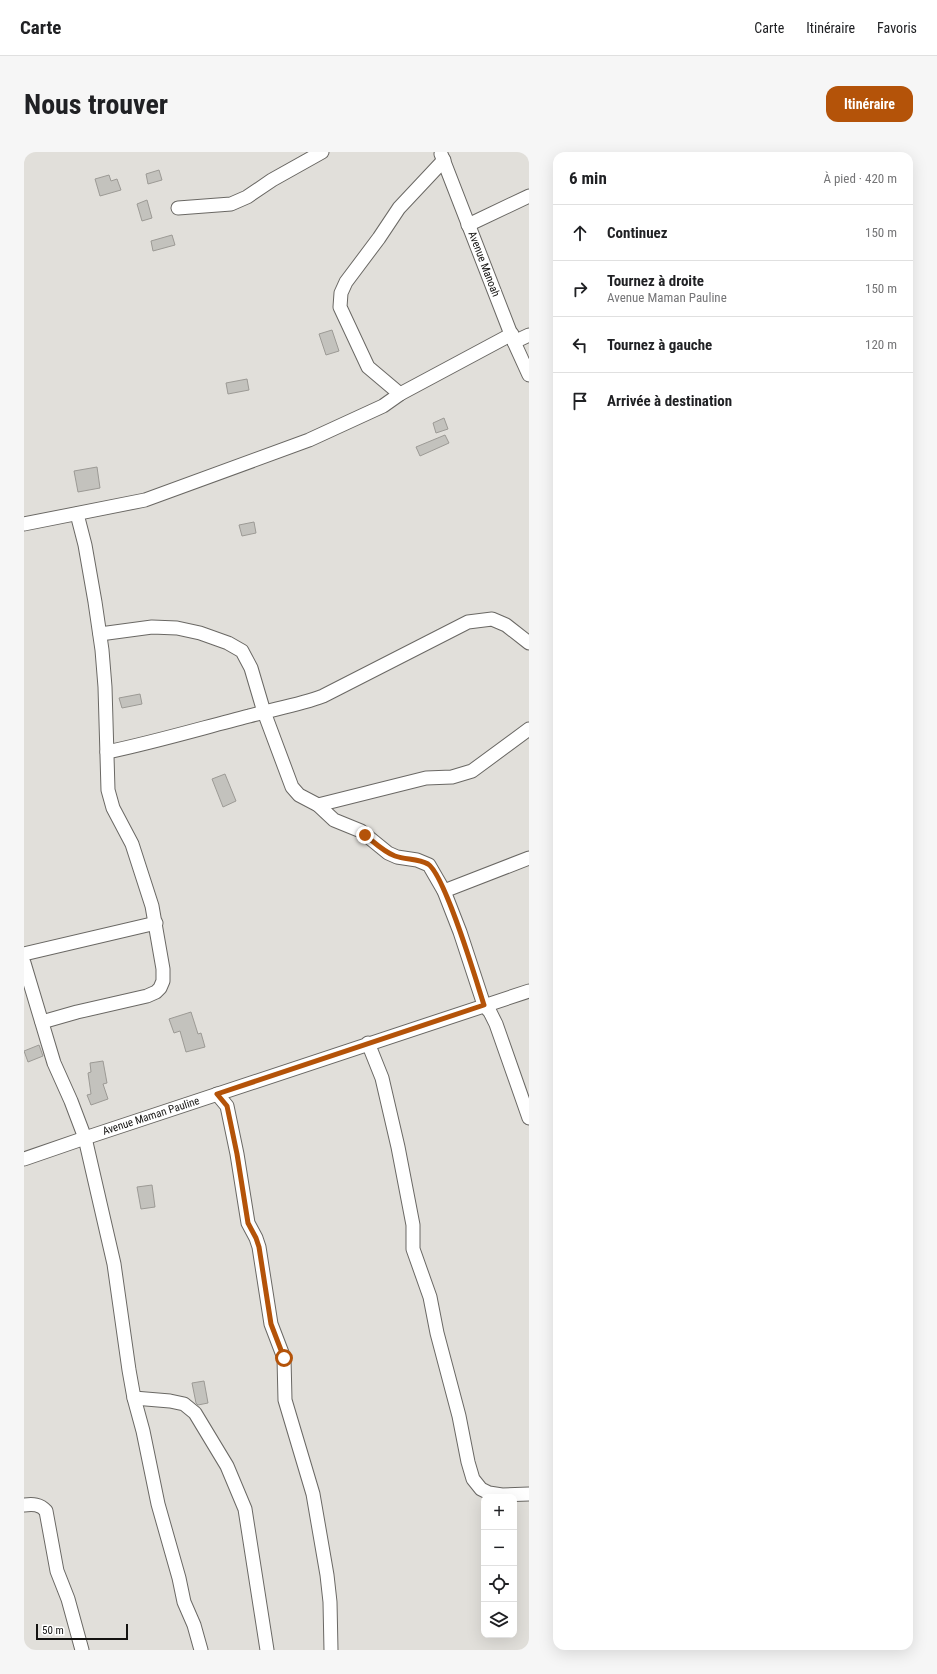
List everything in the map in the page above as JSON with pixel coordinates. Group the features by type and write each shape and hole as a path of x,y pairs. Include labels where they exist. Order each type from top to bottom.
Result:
{"street":[{"path":"178,208 231,204 247,197 272,180 322,152"},
{"path":"400,394 368,367 340,307 341,293 346,282 379,238 399,208 442,156"},
{"name":"Avenue Manoah","path":"442,156 468,225 529,375"},
{"path":"468,225 529,196"},
{"path":"25,521 77,514 145,500 309,440 383,406 400,394 513,338 529,334"},
{"path":"42,1022 156,992 160,988 163,981 163,969 152,906 132,844 110,801 107,777 105,687 100,634 85,545 77,514"},
{"path":"107,752 164,740 306,702 323,696 468,622 492,619 506,625 529,642"},
{"path":"100,634 152,627 177,628 200,633 228,643 242,651 247,658 264,712 292,786 299,795 318,806 334,820 361,831 388,853 397,857 417,860 429,865 444,891 460,932 484,1005 490,1012 496,1024 529,1118"},
{"path":"318,806 426,778 462,775 472,772 529,729"},
{"path":"444,891 529,858"},
{"path":"24,954 156,923"},
{"path":"24,963 54,1063 72,1101 85,1138 114,1264 122,1329 134,1398 144,1431 158,1504 186,1606 194,1625 201,1650"},
{"name":"Avenue Maman Pauline","path":"24,1159 529,991"},
{"path":"368,1044 382,1078 398,1147 413,1225 413,1249 430,1296 437,1333 459,1416 468,1462 474,1479 481,1489 489,1493 502,1495 529,1494"},
{"path":"217,1094 227,1106 237,1154 248,1223 259,1247 271,1324 284,1358 286,1400 313,1494 327,1575 330,1602 331,1650"},
{"path":"134,1398 170,1401 184,1404 195,1413 227,1466 245,1509 267,1650"},
{"path":"24,1505 37,1505 43,1507 46,1511 58,1571 68,1599 82,1650"}],"building":[{"path":"159,170 162,180 148,184 146,174"},
{"path":"109,175 111,181 117,179 121,190 100,196 95,179"},
{"path":"147,200 152,218 142,221 137,204"},
{"path":"172,235 175,245 153,251 151,241"},
{"path":"332,330 339,351 326,355 319,334"},
{"path":"247,379 249,390 228,394 226,383"},
{"path":"444,418 448,429 436,433 433,423"},
{"path":"445,435 449,443 420,456 416,447"},
{"path":"97,467 100,488 78,492 74,471"},
{"path":"254,522 256,533 242,536 239,525"},
{"path":"140,694 142,704 122,708 119,698"},
{"path":"225,774 236,801 223,807 212,779"},
{"path":"191,1012 198,1034 201,1033 205,1047 186,1052 180,1031 174,1033 169,1019"},
{"path":"39,1045 43,1056 28,1062 24,1051"},
{"path":"103,1061 107,1083 103,1084 108,1099 91,1105 87,1095 91,1094 88,1073 91,1072 90,1063"},
{"path":"152,1185 155,1207 141,1209 137,1187"},
{"path":"204,1381 208,1403 198,1405 196,1403 192,1383"}],"route":[{"path":"284,1358 274,1336 271,1324 259,1247 248,1223 237,1154 227,1106 217,1094 484,1005 460,932 444,891 434,871 425,862 397,857 388,853 365,835"}]}
